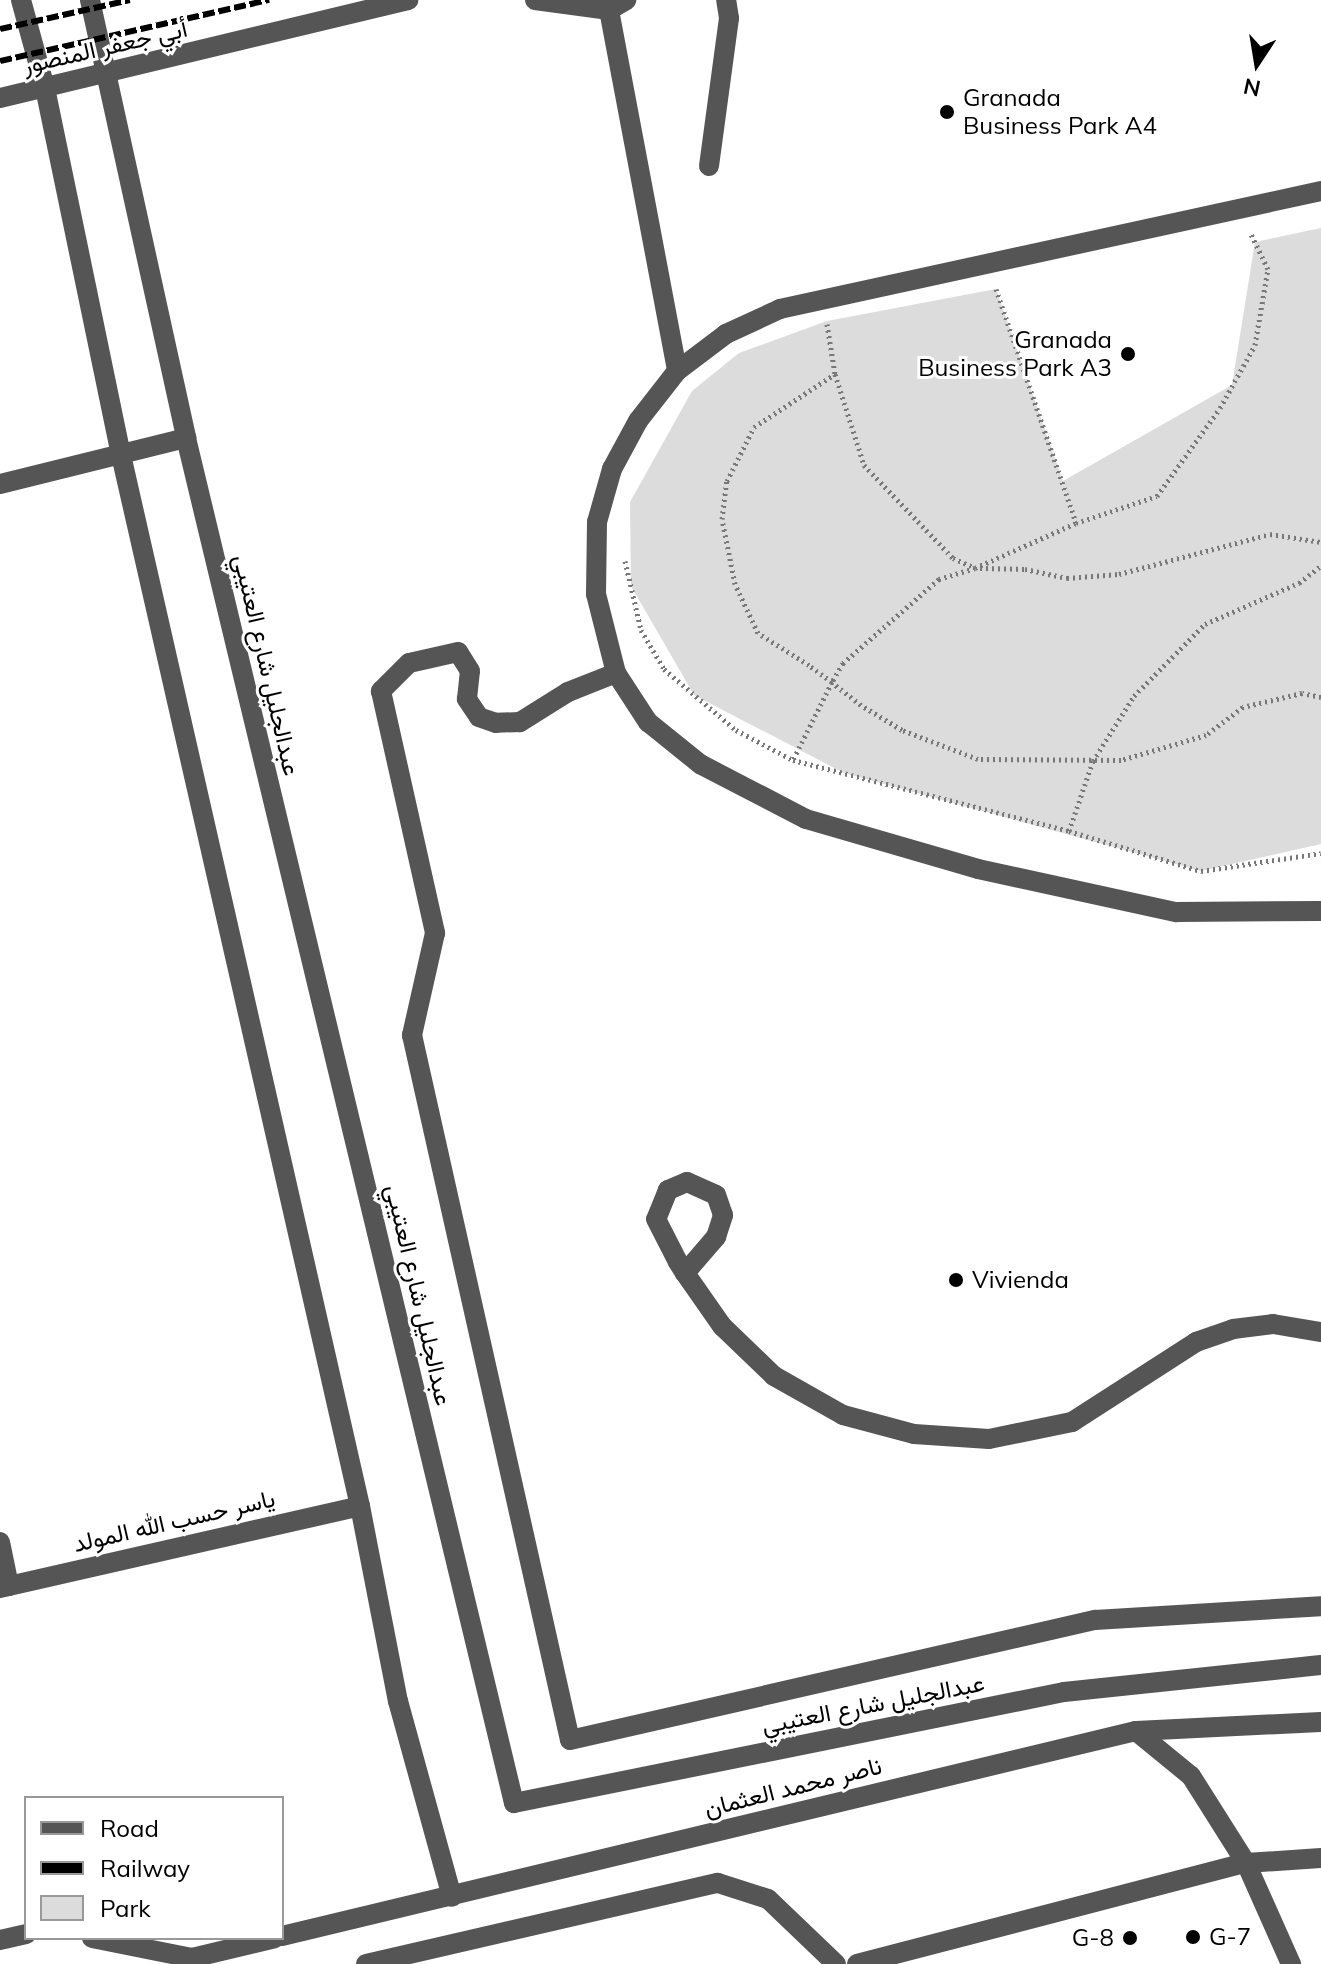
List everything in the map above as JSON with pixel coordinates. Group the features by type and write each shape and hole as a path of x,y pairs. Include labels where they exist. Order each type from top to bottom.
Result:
{"street":[{"path":"21,0 45,88 121,455 360,1506 398,1701 452,1897"},
{"name":"عبدالجليل شارع العتيبي","path":"90,0 186,438 514,1803 1064,1692 1321,1665"},
{"name":"أبي جعفر المنصور","path":"0,98 408,0"},
{"path":"535,0 618,5 677,371"},
{"path":"709,166 729,18 726,0"},
{"path":"1321,191 780,309 726,334 677,371 638,421 612,469 597,522 596,594 616,673 648,722 700,764 806,819 978,869 1176,912 1321,911"},
{"path":"0,484 186,438"},
{"path":"616,673 568,692 520,722 496,723 479,717 467,699 470,671 458,652 409,663 381,691 435,933 412,1035 570,1740 1095,1620 1321,1606"},
{"path":"685,1273 722,1326 774,1376 843,1415 914,1434 989,1439 1072,1422 1196,1342 1233,1329 1273,1324 1321,1332"},
{"name":"ياسر حسب الله المولد","path":"5,1587 360,1506"},
{"path":"0,1542 5,1587"},
{"name":"ناصر محمد العثمان","path":"284,1936 1136,1731 1321,1722"},
{"path":"1136,1731 1191,1776 1246,1863 1291,1964"},
{"path":"857,1964 1246,1863 1321,1858"},
{"path":"366,1964 388,1962 718,1883 768,1899 836,1964"},
{"path":"0,1940 24,1934"},
{"path":"101,1940 190,1961 268,1940"}],"path":[{"path":"793,760 843,663 939,579 975,568 1076,523 1157,496 1220,408 1255,345 1268,269 1239,209"},
{"path":"987,264 1076,523"},
{"path":"824,299 835,374 864,465 953,558 975,568 1080,577 1119,574 1270,534 1321,542"},
{"path":"812,326 827,321"},
{"path":"835,374 754,427 727,481 722,519 735,584 758,633 902,730 978,759 1121,760 1206,735 1243,707 1302,693 1321,697"},
{"path":"623,554 641,630 664,669 736,730 793,760 1069,831 1201,871 1321,853"},
{"path":"1069,831 1093,761 1134,696 1205,624 1299,583 1321,566"}],"green space":[{"path":"1321,228 1321,844 1201,871 844,773 694,695 631,586 630,502 692,391 739,353 827,321 996,289 1063,481 1232,385 1255,242"}],"railway":[{"path":"0,29 130,0"},
{"path":"0,61 269,0"}],"place":[{"name":"Granada Business Park A4","path":"947,112"},
{"name":"Granada Business Park A3","path":"1128,354"},
{"name":"Vivienda","path":"956,1280"},
{"name":"G-7","path":"1193,1937"},
{"name":"G-8","path":"1130,1938"}]}
